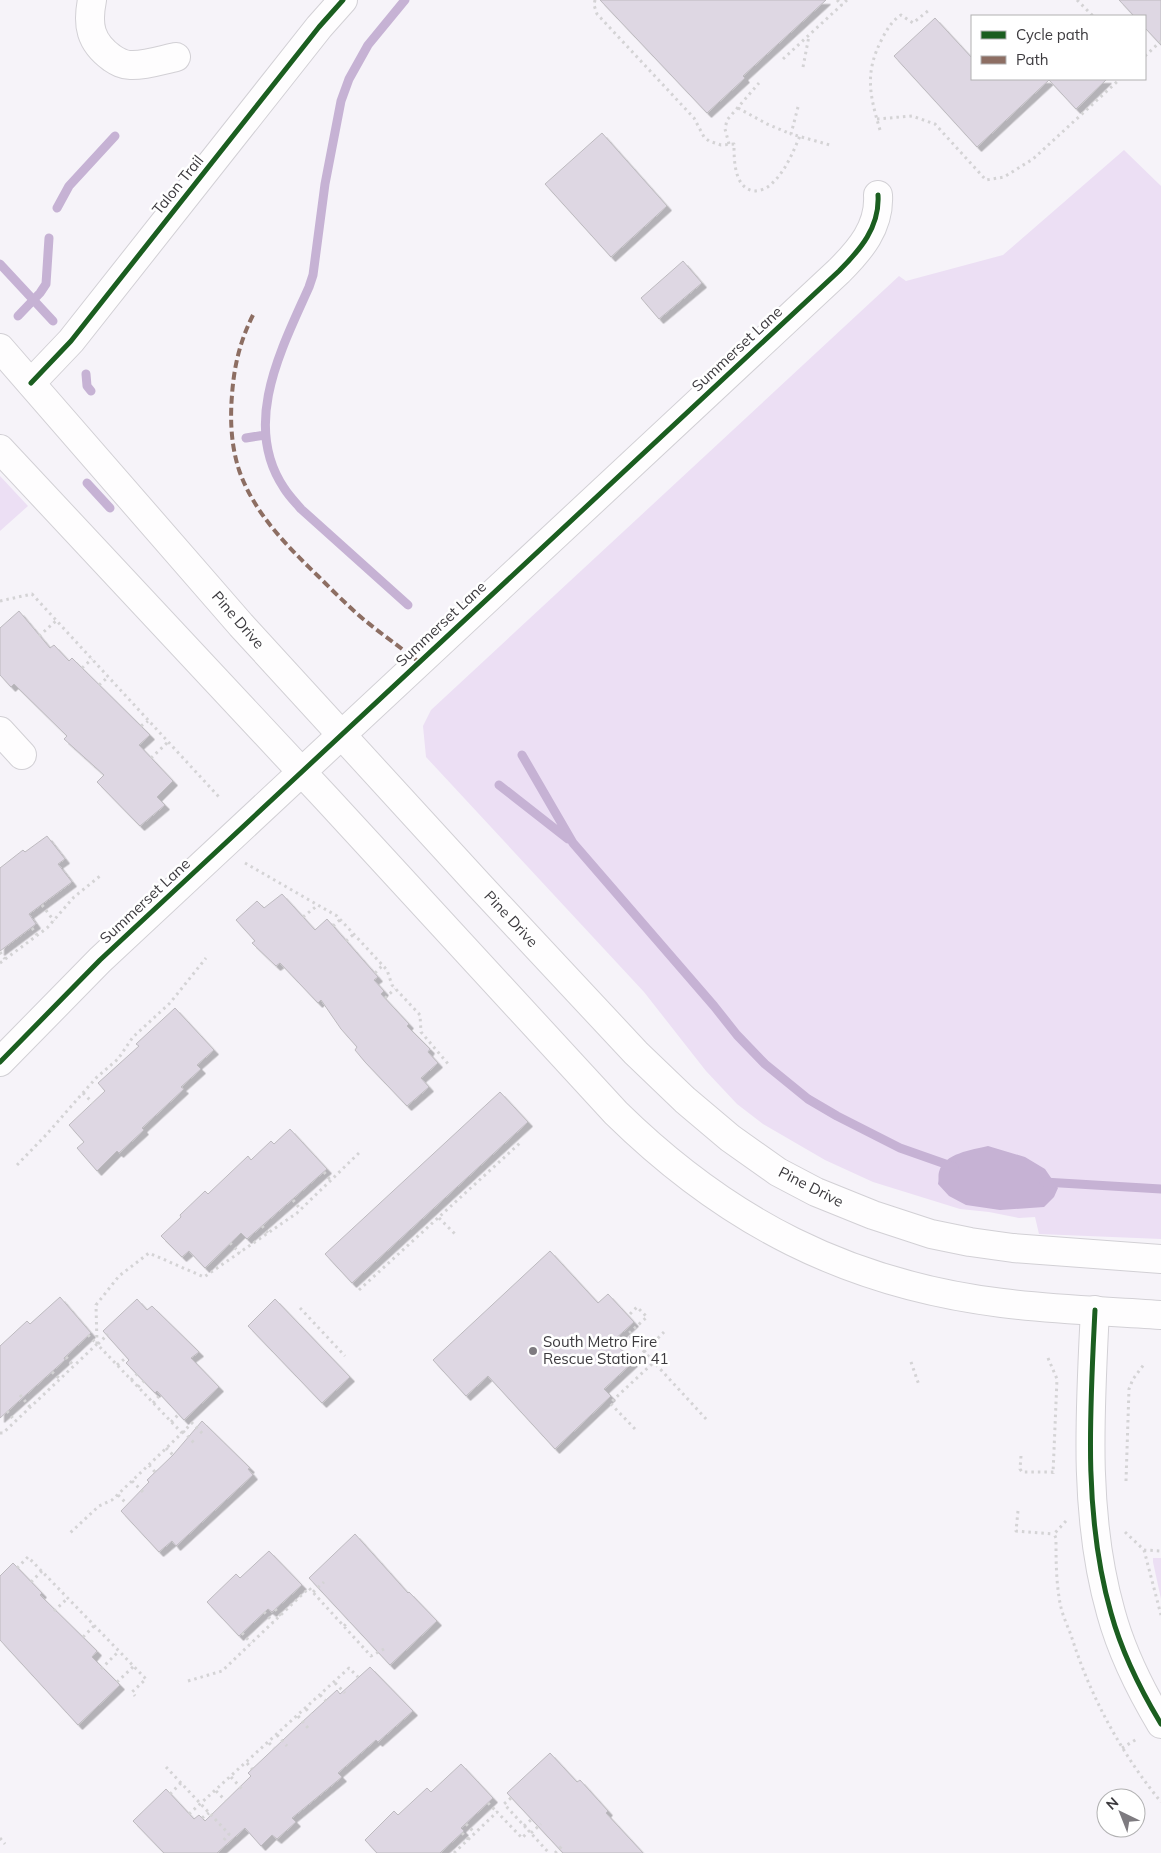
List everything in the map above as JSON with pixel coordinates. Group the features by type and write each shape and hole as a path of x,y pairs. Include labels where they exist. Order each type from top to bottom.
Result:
{"main road":[{"path":"92,0 89,14 91,30 97,45 119,63 130,65 176,57"},
{"name":"Talon Trail","path":"31,383 71,341 319,27 343,0"},
{"name":"Summerset Lane","path":"0,1062 100,960 849,260 866,240 872,228 877,216 878,195"},
{"name":"Pine Drive","path":"0,348 242,625 636,1052 685,1100 745,1150 803,1186 891,1222 931,1234 1013,1248 1161,1259"},
{"path":"0,449 302,772 616,1113 664,1157 736,1210 770,1231 815,1253 885,1278 952,1295 987,1301 1161,1314"},
{"path":"0,731 22,755"},
{"path":"1095,1310 1091,1480 1096,1543 1107,1598 1120,1640 1135,1678 1161,1724"}],"path":[{"path":"595,0 594,5 597,14 694,118 704,137 714,144 734,144 737,174 743,186 760,191 769,187 785,168 800,136"},
{"path":"837,0 842,5"},
{"path":"783,59 846,0"},
{"path":"1077,0 1092,15"},
{"path":"880,130 869,82 870,69 880,43 891,24 901,15 913,23 929,10"},
{"path":"803,67 809,35"},
{"path":"1146,55 1161,41"},
{"path":"876,119 912,116 935,124 986,180 995,180 1004,177 1033,159 1119,80"},
{"path":"729,144 726,120 759,83"},
{"path":"738,107 766,124 791,134 830,145"},
{"path":"791,134 798,107"},
{"path":"0,602 32,594 219,797"},
{"path":"40,636 57,620"},
{"path":"82,668 92,658"},
{"path":"99,685 108,676"},
{"path":"141,726 148,720"},
{"path":"151,758 168,742"},
{"path":"244,863 341,919 387,970 392,985 420,1015 421,1032 449,1064"},
{"path":"0,963 38,936 74,897 100,876"},
{"path":"42,905 54,920"},
{"path":"303,918 318,905"},
{"path":"332,926 341,919"},
{"path":"32,928 38,936"},
{"path":"346,941 354,934"},
{"path":"0,952 5,959"},
{"path":"17,1165 83,1093 118,1059 133,1037 170,1003 206,958"},
{"path":"375,973 383,965"},
{"path":"385,998 395,989"},
{"path":"161,1011 166,1016"},
{"path":"140,1031 144,1036"},
{"path":"424,1043 428,1040"},
{"path":"110,1065 114,1070"},
{"path":"83,1093 92,1103"},
{"path":"359,1290 520,1143"},
{"path":"97,1344 96,1305 119,1276 149,1253 204,1277 301,1210 361,1151"},
{"path":"324,1172 331,1181"},
{"path":"293,1200 301,1210"},
{"path":"438,1217 456,1235"},
{"path":"262,1226 268,1233"},
{"path":"230,1244 240,1253"},
{"path":"630,1314 637,1307 647,1316 628,1334 707,1420"},
{"path":"300,1308 346,1356"},
{"path":"644,1352 664,1332"},
{"path":"0,1433 3,1433 108,1334"},
{"path":"88,1335 171,1422 194,1443"},
{"path":"66,1356 74,1366"},
{"path":"117,1365 127,1357"},
{"path":"1021,1456 1020,1469 1022,1472 1054,1473 1057,1379 1048,1358"},
{"path":"635,1429 610,1403 654,1362"},
{"path":"911,1362 919,1385"},
{"path":"1126,1481 1129,1389 1133,1379 1145,1363"},
{"path":"52,1372 60,1379"},
{"path":"131,1380 137,1374"},
{"path":"138,1387 144,1381"},
{"path":"41,1388 46,1393"},
{"path":"20,1395 30,1407"},
{"path":"153,1403 160,1395"},
{"path":"7,1411 15,1421"},
{"path":"171,1422 180,1413"},
{"path":"70,1533 99,1506 118,1495 192,1423 203,1434"},
{"path":"166,1448 173,1455"},
{"path":"149,1465 155,1472"},
{"path":"132,1481 144,1493"},
{"path":"118,1495 127,1504"},
{"path":"1018,1511 1016,1532 1054,1534"},
{"path":"1054,1534 1066,1520"},
{"path":"1125,1531 1144,1550 1161,1615"},
{"path":"1054,1534 1056,1538 1057,1584 1061,1606 1083,1669 1111,1730 1138,1773 1161,1802"},
{"path":"1144,1550 1161,1551"},
{"path":"17,1568 28,1557 146,1679 132,1692 135,1696"},
{"path":"31,1582 42,1571"},
{"path":"313,1592 324,1582"},
{"path":"188,1681 222,1671 309,1588 371,1656 384,1649"},
{"path":"297,1589 302,1594"},
{"path":"54,1611 68,1598"},
{"path":"1158,1607 1161,1602"},
{"path":"275,1609 281,1616"},
{"path":"264,1612 273,1622"},
{"path":"344,1626 349,1621"},
{"path":"83,1637 94,1626"},
{"path":"242,1633 251,1643"},
{"path":"101,1670 119,1651"},
{"path":"117,1682 134,1666"},
{"path":"189,1814 349,1668 358,1677"},
{"path":"334,1682 345,1693"},
{"path":"320,1695 326,1701"},
{"path":"306,1708 311,1714"},
{"path":"298,1716 308,1728"},
{"path":"277,1735 288,1746"},
{"path":"268,1743 274,1748"},
{"path":"247,1763 252,1769"},
{"path":"166,1767 229,1834 223,1841"},
{"path":"231,1777 242,1789"},
{"path":"170,1794 181,1784"},
{"path":"216,1791 226,1801"},
{"path":"511,1798 504,1804 549,1853"},
{"path":"488,1803 522,1838 541,1824"},
{"path":"454,1853 497,1812"},
{"path":"202,1818 209,1813"},
{"path":"524,1826 532,1819"},
{"path":"466,1824 475,1833"},
{"path":"462,1833 468,1840"},
{"path":"0,1838 5,1844"},
{"path":"555,1853 562,1846"}],"shaded area":[{"path":"1124,150 1161,186 1161,1239 1039,1234 1035,1217 1019,1218 960,1209 873,1182 825,1160 763,1124 737,1104 706,1071 644,992 426,757 423,726 431,710 899,276 906,281 1003,255"},
{"path":"0,476 28,506 0,531"},
{"path":"988,1146 1025,1157 1045,1169 1058,1188 1054,1197 1044,1207 1000,1210 966,1205 949,1196 938,1184 942,1166 952,1156"},
{"path":"1153,1558 1161,1558 1161,1599 1153,1562"}],"building":[{"path":"600,0 826,0 743,76 745,78 707,113"},
{"path":"1119,0 1161,0 1161,45 1146,29 1146,15 1133,15"},
{"path":"935,18 971,57 971,80 1049,80 977,147 894,56"},
{"path":"1049,80 1106,80 1076,109"},
{"path":"602,133 667,206 611,257 545,184"},
{"path":"683,261 702,283 659,319 641,298"},
{"path":"19,611 50,648 54,645 69,661 72,658 150,735 139,745 173,781 157,797 165,805 140,826 97,782 104,775 64,739 67,736 14,684 11,687 0,675 0,628"},
{"path":"47,836 65,859 58,864 72,882 29,914 36,924 0,951 0,868 23,850 25,852"},
{"path":"282,894 315,930 327,919 378,977 374,980 384,991 381,994 409,1024 407,1026 430,1049 428,1052 438,1063 421,1078 429,1087 407,1106 355,1050 357,1047 341,1029 321,1000 318,1003 280,963 276,966 252,943 255,941 236,920 257,901 264,908"},
{"path":"175,1008 214,1050 197,1065 201,1069 181,1087 184,1089 142,1128 144,1130 119,1153 117,1151 97,1171 77,1148 84,1142 69,1125 105,1091 98,1083 139,1046 136,1044"},
{"path":"500,1092 528,1122 352,1283 325,1254"},
{"path":"290,1129 327,1169 247,1239 241,1233 205,1268 189,1251 182,1257 161,1236 205,1191 208,1194 248,1156 251,1160 271,1141 274,1144"},
{"name":"South Metro Fire Rescue Station 41","path":"550,1251 598,1303 608,1294 634,1322 613,1341 633,1362 604,1389 611,1396 555,1449 488,1376 466,1396 433,1360"},
{"path":"60,1297 91,1333 64,1358 65,1360 0,1418 0,1346 27,1321 30,1324"},
{"path":"137,1299 147,1310 152,1306 199,1352 191,1358 219,1387 184,1420 157,1391 155,1393 126,1363 129,1360 103,1331"},
{"path":"275,1299 350,1377 322,1403 248,1326"},
{"path":"202,1421 250,1468 248,1469 253,1475 176,1546 172,1541 159,1552 121,1511"},
{"path":"355,1534 408,1593 437,1621 390,1665 309,1578"},
{"path":"269,1551 302,1585 272,1612 268,1609 239,1636 207,1602 236,1574 240,1578"},
{"path":"13,1563 42,1593 40,1595 97,1651 92,1657 120,1685 78,1725 0,1640 0,1576"},
{"path":"370,1667 413,1711 378,1742 376,1740 338,1773 342,1777 292,1818 296,1822 277,1839 272,1835 261,1846 245,1828 217,1853 164,1853 133,1821 166,1789 194,1819 199,1815 205,1821 251,1776 248,1773 301,1723 337,1690 340,1694"},
{"path":"550,1753 577,1782 580,1780 608,1811 606,1813 643,1853 563,1853 507,1793"},
{"path":"461,1764 493,1798 461,1828 464,1831 440,1853 377,1853 365,1840 394,1811 398,1815 427,1788 431,1792"}],"waterway":[{"path":"405,0 368,45 349,79 341,101 325,184 313,275 288,335 270,386 266,412 266,438 272,463 284,488 292,499 408,605"},
{"path":"57,208 69,186 115,136"},
{"path":"18,316 46,284 49,238"},
{"path":"0,264 53,321"},
{"path":"86,374 87,386 91,391"},
{"path":"246,438 265,435"},
{"path":"87,483 110,508"},
{"path":"522,755 573,843 737,1035 765,1064 808,1099 837,1116 900,1148 954,1167"},
{"path":"499,785 568,839"},
{"path":"1044,1182 1161,1189"}],"marked path":[{"path":"253,315 238,354 231,404 234,451 245,486 272,528 294,552 362,618 419,662"}],"cycle path":[{"path":"31,383 71,341 319,27 343,0"},
{"path":"0,1062 100,960 839,271 861,246 872,228 878,207 878,195"},
{"path":"1095,1310 1090,1424 1092,1501 1096,1539 1102,1576 1120,1642 1139,1684 1161,1724"}],"place":[{"name":"South Metro Fire Rescue Station 41","path":"533,1351"}]}
